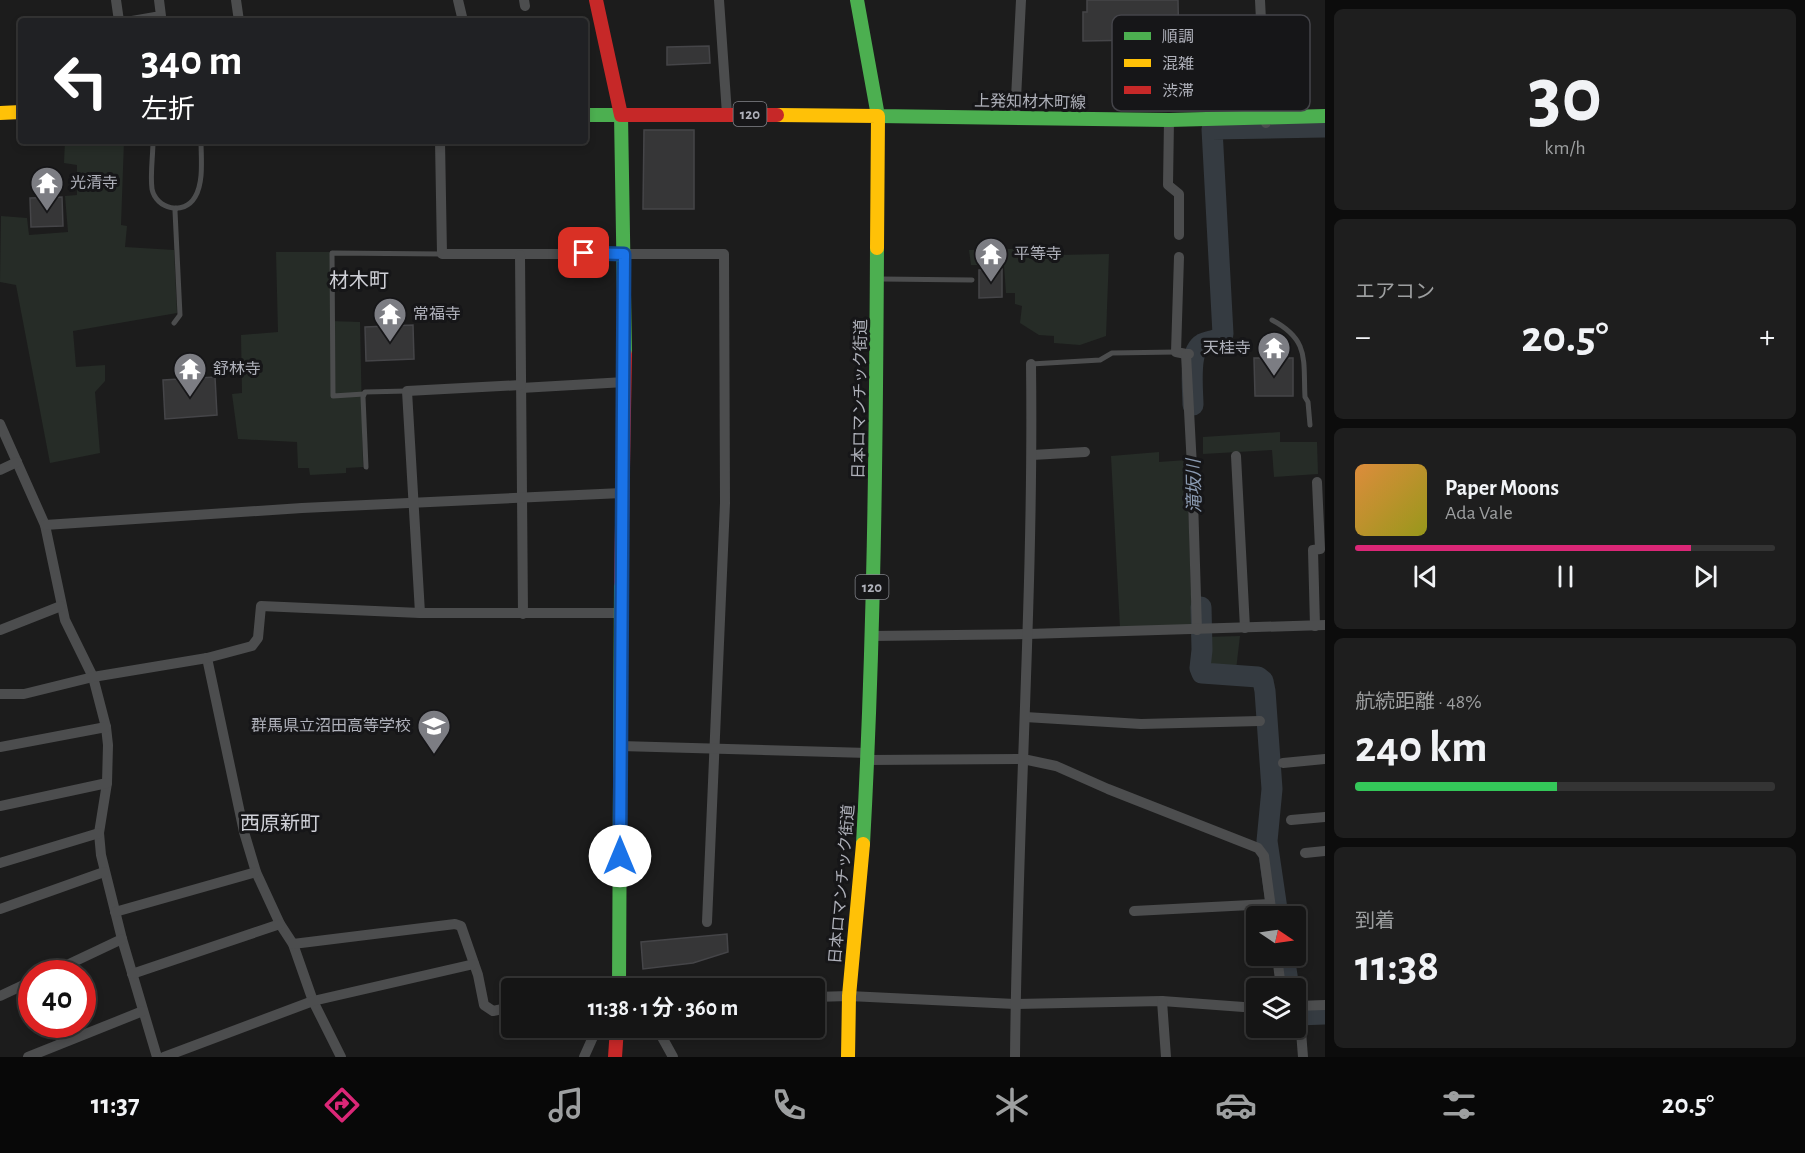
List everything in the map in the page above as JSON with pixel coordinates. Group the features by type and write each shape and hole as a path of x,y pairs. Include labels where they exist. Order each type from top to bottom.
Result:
{"main road":[{"path":"596,0 621,115 625,382 620,614 619,978"},
{"name":"日本ロマンチック街道","path":"848,1057 849,996 862,866 868,756 875,514 878,279 878,116 857,0"},
{"path":"0,113 18,112"},
{"path":"588,115 621,115"},
{"name":"120","path":"621,115 878,116"},
{"name":"上発知材木町線","path":"878,116 1169,120 1266,120 1325,117"},
{"path":"615,1057 616,1038"}],"street":[{"path":"116,0 119,18"},
{"path":"149,18 161,16 159,0"},
{"path":"236,0 239,18"},
{"path":"458,0 462,18"},
{"path":"719,0 727,114"},
{"path":"1015,118 1021,0"},
{"path":"1260,0 1261,15"},
{"path":"1266,111 1266,120"},
{"path":"1169,120 1168,185 1179,194 1179,235"},
{"path":"440,144 442,254 520,255 523,252 724,254 725,503 707,922"},
{"path":"520,255 523,614"},
{"path":"1179,257 1202,630"},
{"path":"1015,1057 1028,634 1032,455 1031,364"},
{"path":"420,613 407,391 625,382"},
{"path":"0,424 45,525 65,620 93,678 106,727 107,783 99,833 104,872 157,1057"},
{"path":"1032,455 1085,453"},
{"path":"1236,456 1245,628"},
{"path":"0,470 17,462"},
{"path":"871,636 1202,630 1320,625 1313,550 1320,549 1317,482"},
{"path":"45,525 302,508 622,493"},
{"path":"0,630 61,606"},
{"path":"0,694 24,694 93,678 207,658 252,646 258,638 261,606 420,613 620,614"},
{"path":"207,658 244,832 256,872 280,924 293,944 313,1001 341,1057"},
{"path":"1025,717 1141,724 1260,720"},
{"path":"0,747 106,727"},
{"path":"620,746 868,756 1023,759 1056,766 1258,848 1264,856 1270,904 1134,911"},
{"path":"1282,763 1325,759"},
{"path":"0,806 107,783"},
{"path":"1291,820 1325,817"},
{"path":"0,863 99,833"},
{"path":"1305,853 1325,851"},
{"path":"0,909 104,872"},
{"path":"115,912 256,872"},
{"path":"132,974 280,924"},
{"path":"293,944 455,924 461,926 474,964 484,1005 493,1011 501,1009"},
{"path":"78,960 122,939"},
{"path":"164,1057 313,1001 474,964"},
{"path":"0,996 18,988"},
{"path":"825,997 1015,1004 1162,1001 1246,1007"},
{"path":"1162,1001 1166,1057"},
{"path":"1306,1006 1325,1005"},
{"path":"28,1057 143,1011"},
{"path":"584,1057 593,1038"},
{"path":"663,1038 673,1057"},
{"path":"1301,1038 1303,1057"}],"lane":[{"path":"153,144 152,189 164,206 176,208 190,203 196,196 200,183 201,144"},
{"path":"174,323 180,315 176,208"},
{"path":"407,391 364,392 364,394 333,396 332,253 442,254"},
{"path":"878,279 972,280"},
{"path":"1272,320 1284,327 1302,348 1305,397 1308,402 1310,425"},
{"path":"1031,364 1100,360 1112,353 1184,353"},
{"path":"364,394 366,467"}],"shaded area":[{"path":"65,144 124,144 121,225 127,226 125,247 174,250 177,313 73,331 76,367 105,365 105,381 95,392 100,453 50,463 16,285 0,282 1,216 27,218 29,235 68,232 65,196 77,195 77,165 64,163"},
{"path":"1056,248 1057,255 1109,254 1106,336 1080,345 1054,343 1054,336 1039,335 1020,323 1022,306 1015,304 1015,293 1006,293 1004,265 971,265 969,250"},
{"path":"276,252 330,252 330,321 360,322 363,467 346,468 346,473 310,475 309,468 298,468 297,442 238,439 232,394 242,393 241,335 278,332"},
{"path":"1280,432 1280,442 1317,442 1318,474 1274,477 1272,450 1203,454 1203,437"},
{"path":"1159,452 1159,462 1187,460 1192,627 1120,628 1111,456"},
{"path":"1240,636 1236,670 1206,668 1206,637"}],"building":[{"path":"1087,0 1178,0 1178,15 1112,15 1112,40 1083,41 1083,12 1087,12"},
{"path":"709,46 710,63 667,65 667,47"},
{"path":"644,130 694,130 694,209 643,209"},
{"name":"光清寺","path":"62,197 63,226 31,227 30,198"},
{"name":"平等寺","path":"1002,269 1002,297 979,298 979,270"},
{"name":"常福寺","path":"413,325 414,359 366,361 365,327"},
{"name":"天桂寺","path":"1254,358 1293,358 1293,396 1255,396"},
{"name":"舒林寺","path":"215,377 217,415 165,419 163,380"},
{"path":"727,934 728,952 693,963 643,969 641,942"}],"waterway":[{"name":"滝坂川","path":"1193,405 1192,372 1195,355 1202,344 1216,340 1223,334 1212,129 1324,127"},
{"name":"滝坂川","path":"1201,607 1200,668 1202,673 1258,677 1263,681 1272,789 1267,841 1277,906"},
{"name":"滝坂川","path":"1286,966 1287,978"},
{"name":"滝坂川","path":"1306,1015 1325,1014"}],"traffic: fast":[{"path":"857,0 878,116 1169,120 1325,116"},
{"path":"588,115 621,115 625,354"},
{"path":"863,844 874,546 877,248"},
{"path":"619,978 621,582"}],"traffic: slow":[{"path":"0,113 18,112"},
{"path":"777,115 878,116 877,248"},
{"path":"848,1057 849,996 863,844"}],"traffic: jam":[{"path":"596,0 621,115 777,115"},
{"path":"621,582 625,354"},
{"path":"615,1057 616,1038"}],"place":[{"name":"光清寺","path":"47,212"},
{"name":"平等寺","path":"991,283"},
{"name":"常福寺","path":"390,343"},
{"name":"天桂寺","path":"1274,377"},
{"name":"舒林寺","path":"190,398"},
{"name":"群馬県立沼田高等学校","path":"434,755"}],"district":[{"name":"材木町","path":"359,281"},
{"name":"西原新町","path":"280,824"}],"route":[{"path":"584,253 624,254 625,382 620,614 620,856"}]}
